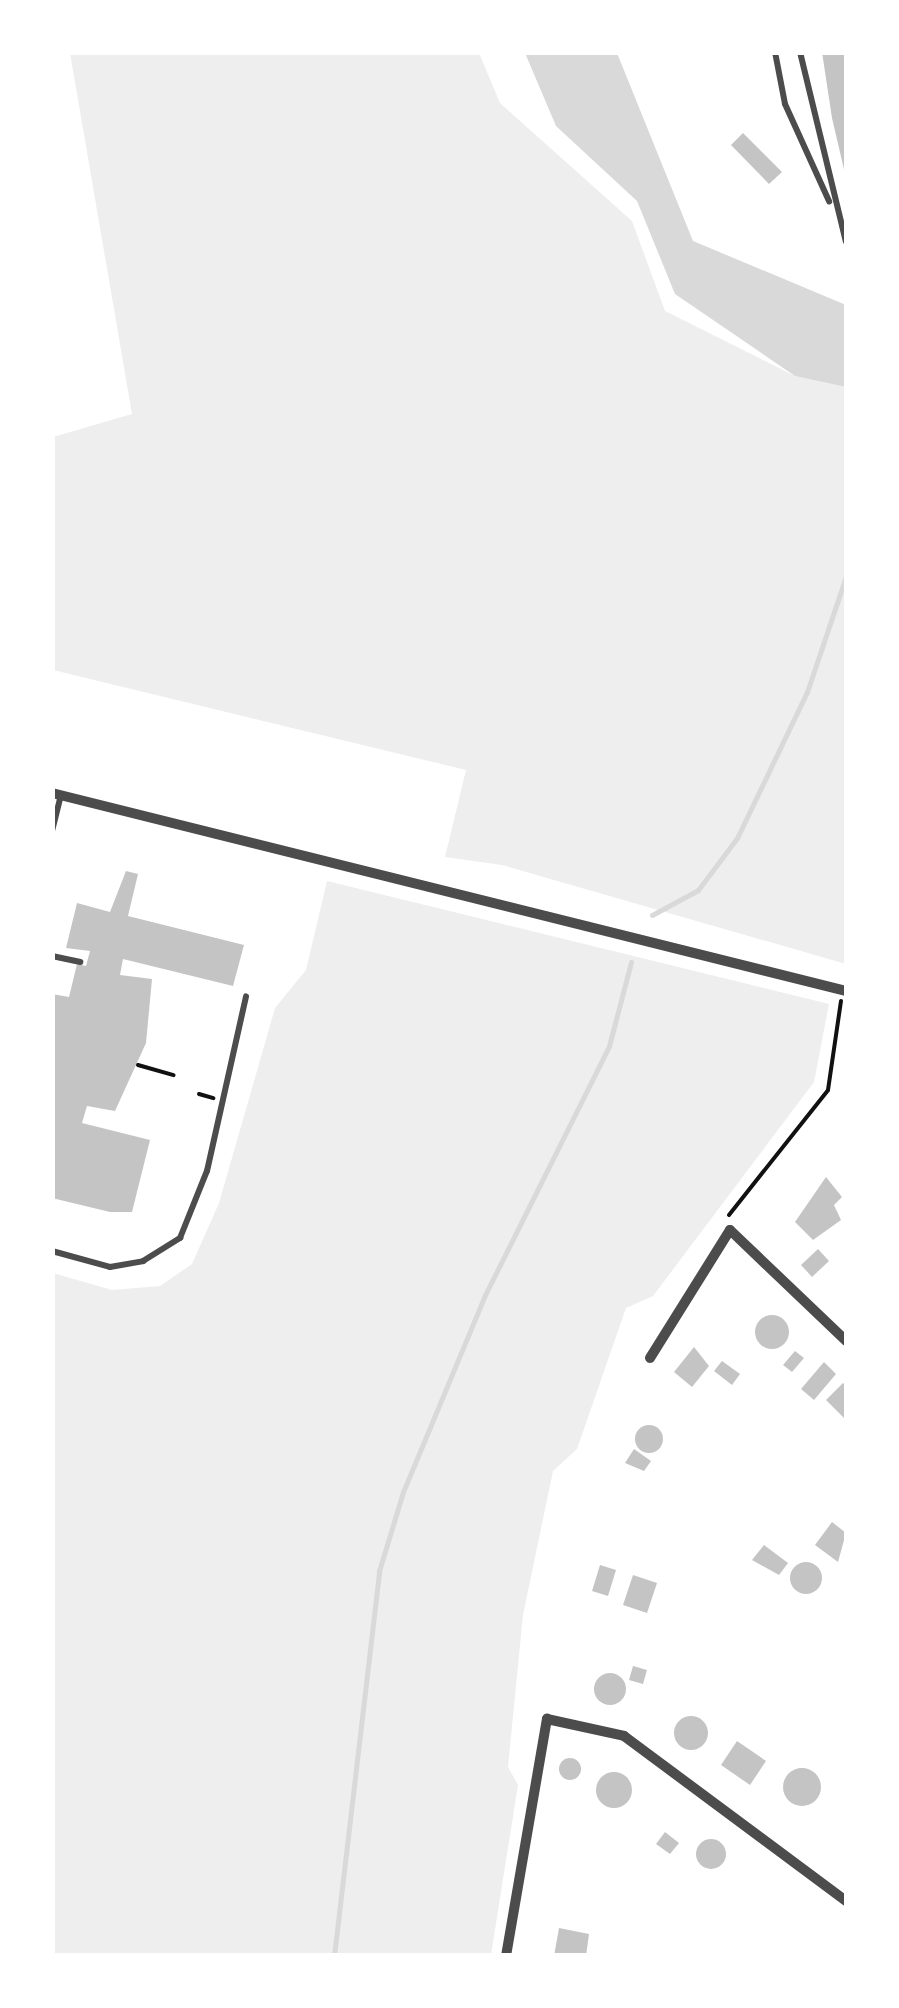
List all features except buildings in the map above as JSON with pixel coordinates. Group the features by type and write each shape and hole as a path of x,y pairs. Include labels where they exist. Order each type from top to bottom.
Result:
{"street":[{"path":"57,794 844,990"},
{"path":"650,1358 730,1230 846,1342"},
{"path":"506,1956 548,1720 624,1736 846,1901"}],"lane":[{"path":"775,52 785,104 846,242"},
{"path":"800,52 836,216"},
{"path":"52,831 57,794"},
{"path":"52,956 80,962"},
{"path":"52,1250 110,1268 180,1238 207,1171 246,996"}],"path":[{"path":"730,1230 729,1214 828,1090 844,990"},
{"path":"138,1065 174,1075"}],"shaded area":[{"path":"70,53 479,53 500,103 632,221 665,311 795,376 846,387 846,964 502,865 445,857 466,770 53,670 53,437 132,414"},
{"path":"525,53 617,53 693,241 846,305 846,387 795,376 675,294 637,201 556,126"},
{"path":"327,881 829,1004 814,1082 653,1296 626,1308 577,1449 553,1471 523,1615 508,1767 518,1785 491,1955 53,1955 53,1273 112,1290 160,1286 192,1264 219,1203 275,1008 306,970"}],"waterway":[{"path":"652,915 698,890 737,838 807,692 846,576"},
{"path":"334,1956 379,1571 403,1492 485,1295 609,1046 631,962"}]}
